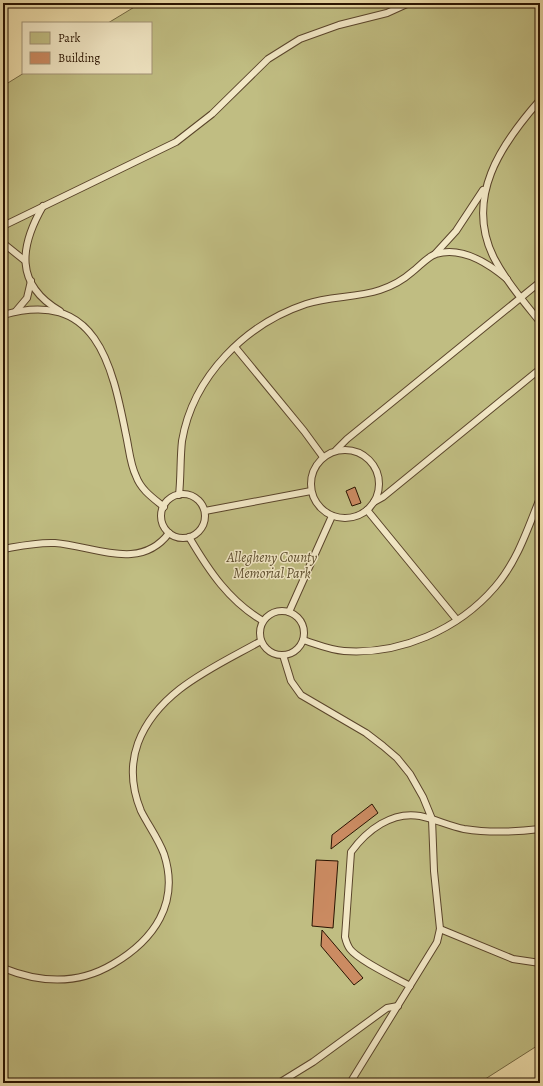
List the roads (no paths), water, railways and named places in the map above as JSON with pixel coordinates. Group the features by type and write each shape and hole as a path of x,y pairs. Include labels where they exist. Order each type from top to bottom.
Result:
{"lane":[{"path":"3,226 176,142 212,114 268,59 300,39 333,27 387,12 409,3"},
{"path":"540,100 510,138 496,163 486,186 482,202 488,243 494,258 520,298 540,322"},
{"path":"179,495 180,458 187,421 208,378 221,360 252,331 270,319 307,304 364,294 381,289 411,273 435,254 456,231 486,186"},
{"path":"43,206 28,237 24,260 31,281 42,298 79,323 91,334 107,359 116,387 135,475 145,491 164,507"},
{"path":"3,243 24,260"},
{"path":"435,254 467,255 480,259 507,279"},
{"path":"16,311 27,298 31,281"},
{"path":"540,282 347,439 336,450 323,457 316,465 312,474 311,491 320,507 332,516 343,518 353,517 367,510 374,502 383,497 540,369"},
{"path":"3,316 16,311 42,310 63,313"},
{"path":"235,347 304,431 323,457"},
{"path":"336,450 354,451 365,456 372,462 379,480 378,491 374,502"},
{"path":"205,511 311,491"},
{"path":"179,495 187,495 196,498 205,511 203,526 197,534 189,537 176,537 169,532 162,521 164,507 169,500 179,495"},
{"path":"303,640 343,651 379,649 418,640 441,630 479,603 495,586 507,570 527,531 540,498"},
{"path":"367,510 457,620"},
{"path":"289,612 332,516"},
{"path":"3,549 37,543 53,543 75,545 108,553 133,555 143,552 162,542 169,532"},
{"path":"189,537 211,573 221,586 247,612 263,621"},
{"path":"280,611 289,612 295,615 301,622 304,631 303,640 297,649 283,655 273,654 266,649 261,641 260,631 263,621 272,613 280,611"},
{"path":"3,968 43,979 78,979 93,975 122,959 150,935 159,922 164,910 168,883 164,854 141,810 136,794 133,772 138,744 155,712 178,690 261,641"},
{"path":"283,655 291,682 301,695 366,733 397,758 413,779 432,819 434,871 440,929 433,950 350,1083"},
{"path":"410,986 351,950 345,937 351,852 358,842 384,822 408,815 432,819 446,825 475,831 514,832 540,829"},
{"path":"440,929 513,959 540,964"},
{"path":"278,1083 313,1062 387,1008 398,1006"}],"park label":[{"name":"Allegheny County Memorial Park","path":"272,566"}]}
